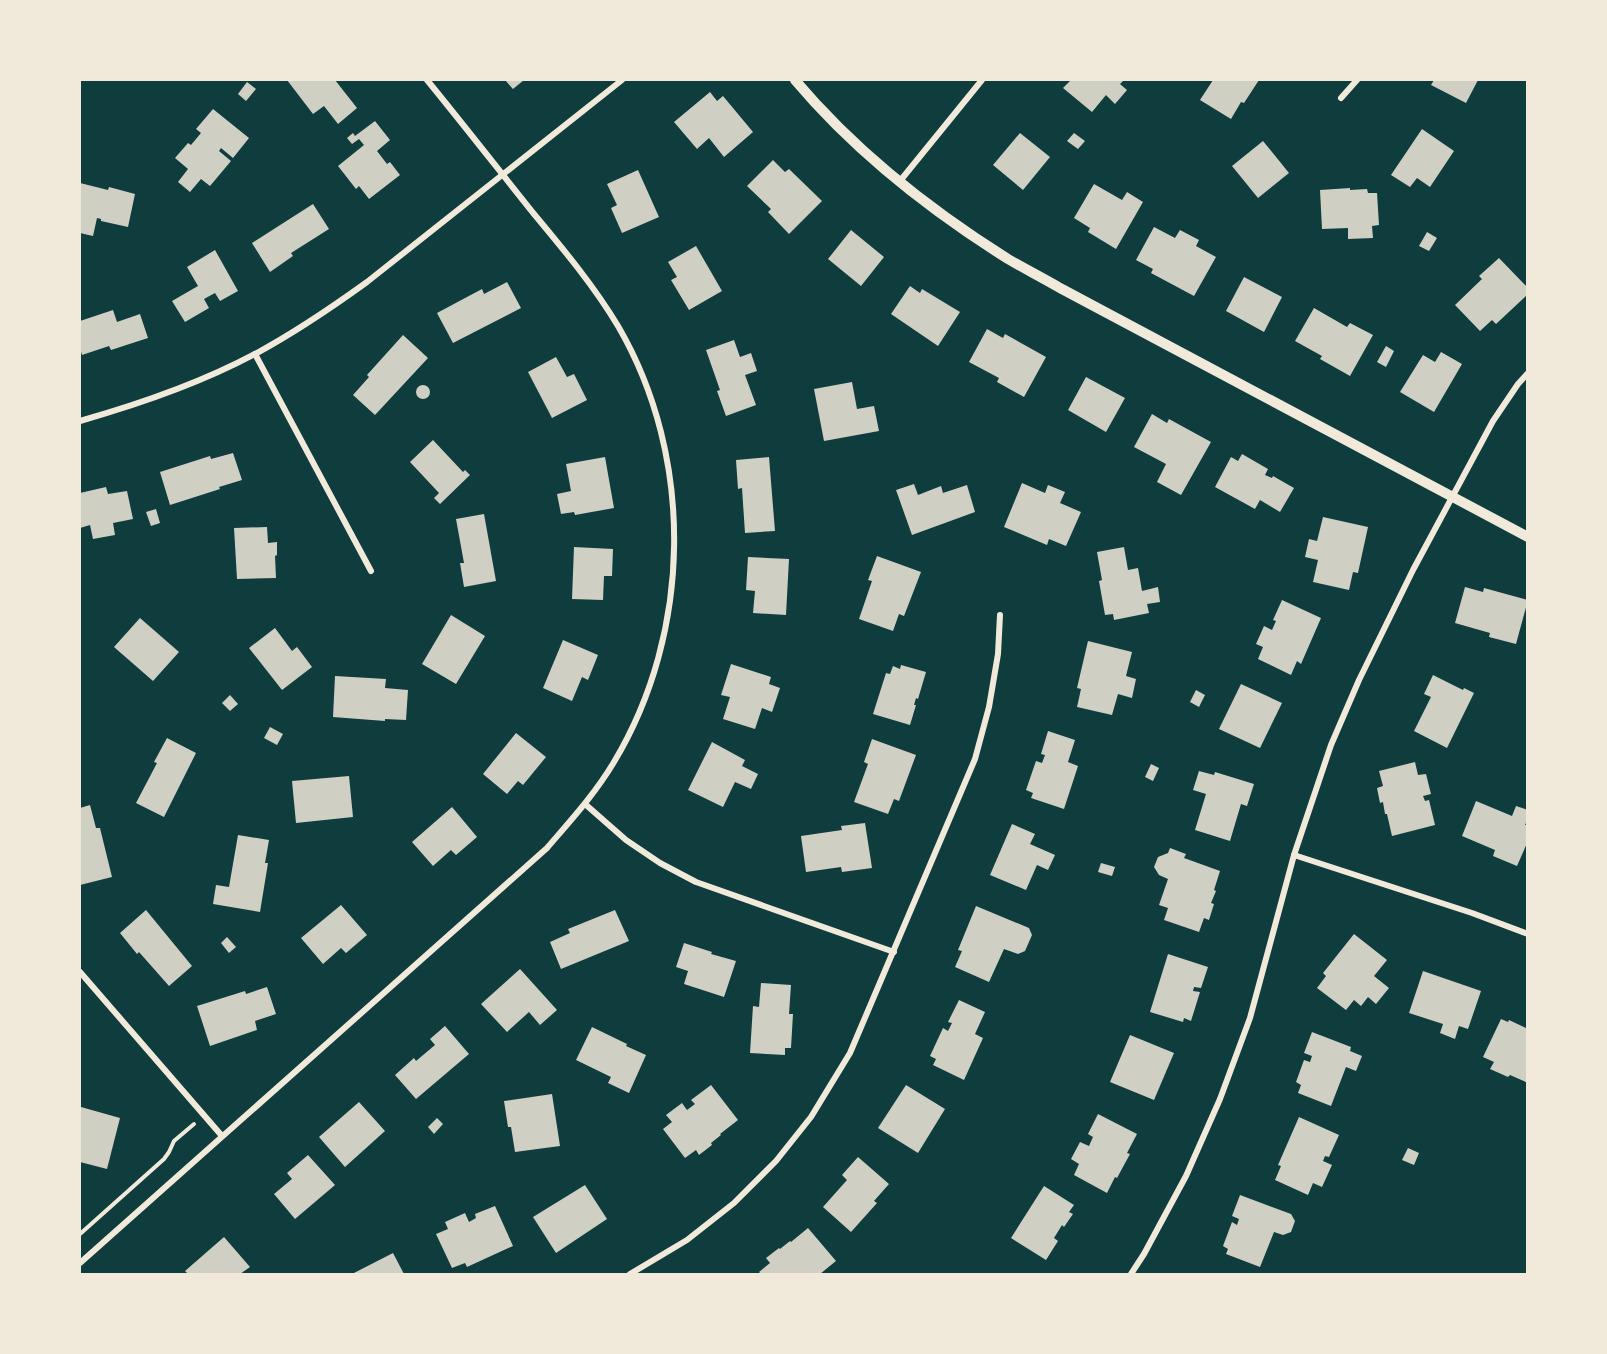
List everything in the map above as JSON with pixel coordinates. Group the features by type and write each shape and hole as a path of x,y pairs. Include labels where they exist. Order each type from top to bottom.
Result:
{"street":[{"path":"80,1263 547,848 585,804 614,762 639,713 657,663 669,612 674,562 674,515 668,465 657,418 641,372 619,327 591,285 427,80"},
{"path":"80,421 125,409 186,386 255,354 323,313 367,282 622,80"},
{"path":"795,80 857,144 900,182 952,222 1009,259 1527,537"},
{"path":"900,182 982,80"},
{"path":"1341,98 1356,80"},
{"path":"255,354 371,572"},
{"path":"1131,1275 1186,1176 1220,1099 1250,1018 1294,855 1331,745 1359,680 1413,570 1493,421 1527,373"},
{"path":"630,1275 687,1240 734,1203 776,1161 811,1117 850,1053 975,759 989,707 998,654 1000,615"},
{"path":"585,804 626,840 652,858 696,882 894,952"},
{"path":"1294,855 1472,912 1527,934"},
{"path":"80,972 222,1136"}],"path":[{"path":"80,1234 164,1159 170,1152 174,1141 204,1115"}],"building":[{"path":"287,80 335,80 357,108 338,124 324,106 313,114"},
{"path":"505,80 524,80 513,89"},
{"path":"1071,80 1124,80 1120,84 1127,90 1115,104 1106,95 1092,112 1063,88"},
{"path":"1213,80 1259,80 1231,119 1200,100"},
{"path":"1434,80 1478,80 1466,103 1431,85"},
{"path":"247,82 256,89 246,101 238,94"},
{"path":"710,92 717,101 723,96 753,132 724,157 709,138 697,149 674,122"},
{"path":"213,109 249,138 233,158 221,148 219,151 231,161 210,186 201,179 190,192 178,182 188,169 175,158 188,143 191,145 201,133 196,129"},
{"path":"375,121 390,140 377,151 400,175 369,199 359,186 356,189 338,166 364,145 359,139 352,144 347,138 353,133 355,136"},
{"path":"1422,129 1454,151 1430,187 1417,178 1410,187 1391,175"},
{"path":"1020,133 1050,157 1023,190 993,165"},
{"path":"1074,133 1085,141 1078,149 1067,141"},
{"path":"1263,141 1289,173 1258,198 1232,166"},
{"path":"773,160 785,172 789,169 822,201 789,234 768,212 771,209 747,186"},
{"path":"638,170 659,217 622,233 611,208 617,205 607,184"},
{"path":"80,183 135,194 128,227 97,218 93,236 80,233"},
{"path":"1094,184 1122,200 1127,192 1143,202 1116,249 1088,232 1090,228 1074,218"},
{"path":"1350,188 1350,190 1367,189 1368,193 1377,193 1379,225 1372,226 1373,238 1348,239 1348,228 1322,229 1320,190"},
{"path":"313,204 329,229 291,253 293,256 270,272 252,243"},
{"path":"1154,227 1175,238 1180,230 1199,240 1196,246 1216,257 1194,296 1151,273 1153,269 1136,260"},
{"path":"851,230 884,257 861,286 828,259"},
{"path":"1427,232 1437,238 1429,251 1419,246"},
{"path":"696,246 722,291 689,310 671,280 677,277 668,262"},
{"path":"215,250 238,291 220,301 215,293 204,299 209,308 185,322 172,301 198,286 187,267"},
{"path":"1499,258 1528,288 1528,294 1496,324 1492,320 1480,331 1455,305 1482,279 1479,276"},
{"path":"1244,277 1282,297 1264,332 1226,311"},
{"path":"507,282 521,308 453,343 437,313 482,289 484,294"},
{"path":"910,286 920,293 922,289 960,312 938,346 891,314"},
{"path":"1314,308 1347,327 1350,323 1373,335 1350,376 1320,359 1322,356 1295,341"},
{"path":"113,310 117,322 140,314 148,338 111,350 109,346 82,355 80,321"},
{"path":"987,329 1003,338 1005,334 1046,357 1024,397 997,382 999,378 969,362"},
{"path":"403,335 428,358 375,415 353,395 369,377 367,375"},
{"path":"734,340 740,357 751,353 757,371 745,375 756,405 726,416 706,350"},
{"path":"1386,346 1394,351 1386,367 1377,362"},
{"path":"1441,352 1462,364 1434,412 1400,392 1423,355 1435,362"},
{"path":"556,357 567,377 574,374 587,400 552,418 528,372"},
{"path":"1086,377 1125,398 1106,432 1068,410"},
{"path":"852,382 857,409 874,406 879,431 824,441 814,389"},
{"path":"420,385 426,385 430,392 426,399 420,399 416,395 416,389"},
{"path":"1152,414 1167,423 1169,419 1211,442 1181,495 1157,482 1166,464 1134,447"},
{"path":"433,440 463,472 465,470 470,475 440,504 434,498 439,493 410,462"},
{"path":"233,453 242,480 170,505 160,472 210,456 211,459"},
{"path":"1242,454 1268,469 1265,475 1272,478 1273,476 1294,488 1280,512 1260,500 1255,509 1215,487 1231,457 1238,461"},
{"path":"605,457 614,508 575,515 574,512 561,514 557,494 571,491 566,464"},
{"path":"769,457 775,531 745,533 742,488 738,489 736,460"},
{"path":"1022,483 1045,493 1048,485 1065,492 1060,503 1081,512 1066,546 1049,539 1047,545 1004,527"},
{"path":"914,484 918,495 941,486 943,493 967,485 975,512 912,535 896,490"},
{"path":"106,487 108,494 127,491 133,519 113,523 115,535 93,539 90,525 80,528 80,493"},
{"path":"156,509 160,523 151,526 146,512"},
{"path":"484,514 496,581 464,587 460,563 464,563 456,519"},
{"path":"1323,517 1368,527 1358,573 1353,572 1349,590 1313,582 1318,560 1305,557 1309,539 1317,541"},
{"path":"267,527 268,543 277,542 276,578 237,579 234,528"},
{"path":"574,547 613,549 612,576 604,576 603,600 572,599"},
{"path":"1124,547 1128,570 1138,568 1142,591 1158,587 1160,602 1147,604 1149,613 1114,620 1113,614 1105,615 1097,552"},
{"path":"877,556 921,572 904,616 899,614 893,631 859,619 872,581 868,580"},
{"path":"748,557 789,559 786,615 753,613 755,591 746,590"},
{"path":"1465,587 1483,592 1484,588 1528,600 1516,644 1489,637 1490,633 1455,623"},
{"path":"1282,600 1321,618 1301,664 1297,661 1291,675 1258,659 1263,647 1256,644 1264,626 1272,630 1276,621 1273,620"},
{"path":"451,615 485,636 456,684 422,664"},
{"path":"140,618 179,652 153,681 114,647"},
{"path":"275,628 292,651 297,647 312,667 282,690 249,648"},
{"path":"563,640 598,655 588,680 582,677 572,701 543,688"},
{"path":"1088,641 1132,652 1126,676 1136,679 1132,698 1118,694 1112,715 1077,707 1081,689 1077,688"},
{"path":"731,664 771,677 769,684 780,688 772,712 762,708 755,729 723,719 730,697 721,695"},
{"path":"901,665 926,672 918,699 916,698 910,725 873,714 886,673 890,674 893,666 900,669"},
{"path":"1433,675 1474,693 1447,748 1414,731 1431,697 1424,694"},
{"path":"335,676 386,679 385,688 408,690 406,720 385,719 385,721 333,717"},
{"path":"1241,684 1282,703 1260,748 1219,729"},
{"path":"1196,690 1205,695 1199,707 1190,702"},
{"path":"230,695 238,704 230,711 222,703"},
{"path":"270,727 283,734 277,745 264,738"},
{"path":"1048,731 1075,740 1068,762 1078,766 1064,809 1031,798 1033,793 1026,790 1036,761 1042,763 1045,755 1041,754"},
{"path":"516,733 546,757 523,785 518,781 507,794 483,774"},
{"path":"167,738 196,753 164,817 136,803"},
{"path":"872,739 916,755 899,801 894,799 888,814 854,802 868,764 864,762"},
{"path":"712,742 745,760 742,766 758,774 751,789 735,782 723,807 688,790"},
{"path":"1415,762 1418,775 1426,774 1431,794 1423,796 1425,801 1429,800 1435,825 1392,836 1377,788 1383,786 1379,771"},
{"path":"1151,764 1159,768 1153,781 1145,777"},
{"path":"1199,771 1214,775 1215,772 1254,784 1247,806 1241,804 1230,841 1195,830 1206,794 1193,790"},
{"path":"349,776 353,817 296,823 292,781"},
{"path":"1476,801 1512,816 1516,806 1528,810 1525,825 1528,825 1528,841 1517,866 1493,856 1495,850 1462,836"},
{"path":"90,805 96,828 100,828 112,877 80,885 80,808"},
{"path":"452,807 477,837 456,855 451,850 433,866 412,842"},
{"path":"865,823 872,868 842,872 841,867 806,872 801,836 842,830 841,826"},
{"path":"1012,824 1035,834 1030,844 1055,855 1048,870 1037,865 1026,890 990,875"},
{"path":"238,835 269,840 265,863 268,863 260,912 213,904 216,885 229,887"},
{"path":"1170,848 1186,854 1184,858 1220,871 1209,920 1204,918 1199,932 1164,920 1168,908 1159,905 1168,879 1159,875 1154,867 1158,857 1168,853"},
{"path":"1101,863 1115,867 1112,876 1098,872"},
{"path":"341,905 367,935 346,953 341,948 323,964 301,938"},
{"path":"976,906 1029,928 1032,935 1025,951 1018,954 1004,949 989,982 955,967 962,951 958,950"},
{"path":"146,910 192,966 169,986 120,933"},
{"path":"615,910 629,941 561,969 550,942 570,933 568,929"},
{"path":"1354,934 1387,960 1374,976 1389,988 1376,1004 1368,997 1361,1006 1354,1000 1346,1010 1317,988 1326,976 1323,973"},
{"path":"227,937 236,947 229,953 221,943"},
{"path":"684,943 736,961 724,997 684,984 688,971 676,967"},
{"path":"1168,954 1208,967 1201,988 1194,987 1193,991 1200,992 1191,1021 1184,1018 1183,1022 1150,1012"},
{"path":"520,969 557,1010 540,1025 529,1012 507,1032 481,1004"},
{"path":"1423,971 1481,991 1468,1029 1459,1026 1455,1039 1440,1033 1443,1024 1409,1013"},
{"path":"761,983 791,985 789,1014 793,1014 791,1048 785,1048 785,1055 750,1053 753,1006 759,1007"},
{"path":"267,987 276,1014 255,1021 257,1030 210,1046 197,1006 245,991 246,994"},
{"path":"959,1000 985,1012 975,1034 983,1038 964,1080 933,1065 936,1059 930,1056 943,1028 948,1031 952,1023 948,1022"},
{"path":"1501,1019 1508,1022 1509,1020 1528,1029 1528,1083 1490,1069 1494,1062 1483,1057"},
{"path":"445,1026 469,1054 416,1099 395,1075 414,1058 416,1061 435,1045 430,1039"},
{"path":"592,1027 646,1055 629,1093 608,1083 611,1077 576,1060"},
{"path":"1312,1032 1351,1047 1350,1051 1362,1056 1356,1071 1346,1067 1331,1106 1298,1093 1301,1085 1296,1082 1304,1060 1310,1062 1312,1056 1304,1053"},
{"path":"1130,1035 1174,1053 1154,1100 1110,1082"},
{"path":"711,1085 738,1120 699,1155 696,1150 685,1158 663,1129 672,1122 666,1115 682,1103 687,1110 695,1104 691,1100"},
{"path":"906,1085 945,1109 918,1153 878,1128"},
{"path":"552,1094 560,1146 515,1152 504,1101"},
{"path":"359,1102 385,1131 345,1167 319,1137"},
{"path":"81,1107 120,1118 107,1169 80,1162"},
{"path":"1098,1114 1137,1134 1127,1153 1130,1154 1107,1193 1074,1175 1079,1164 1071,1159 1080,1142 1089,1146 1093,1137 1088,1134"},
{"path":"1299,1117 1339,1135 1329,1157 1325,1156 1323,1161 1332,1165 1322,1187 1313,1183 1308,1195 1275,1180 1281,1166 1278,1165"},
{"path":"437,1118 443,1124 434,1134 428,1127"},
{"path":"1408,1148 1419,1153 1414,1165 1402,1160"},
{"path":"308,1155 335,1185 295,1219 274,1194 292,1179 287,1173"},
{"path":"858,1157 889,1184 874,1201 877,1203 851,1232 823,1207 847,1180 842,1175"},
{"path":"585,1185 607,1219 556,1253 533,1217"},
{"path":"1044,1186 1074,1205 1069,1212 1073,1214 1054,1238 1058,1241 1046,1260 1011,1238"},
{"path":"1240,1195 1291,1214 1295,1221 1291,1232 1283,1235 1274,1232 1260,1267 1226,1254 1228,1249 1223,1246 1232,1222 1237,1225 1239,1219 1232,1216"},
{"path":"495,1206 513,1246 467,1267 465,1263 452,1268 436,1234 448,1229 445,1222 465,1213 469,1222 476,1218 475,1214"},
{"path":"808,1228 836,1261 820,1274 761,1274 759,1272 770,1263 766,1258"},
{"path":"224,1237 250,1267 240,1274 188,1274 185,1271"},
{"path":"393,1253 404,1274 352,1274"}]}
